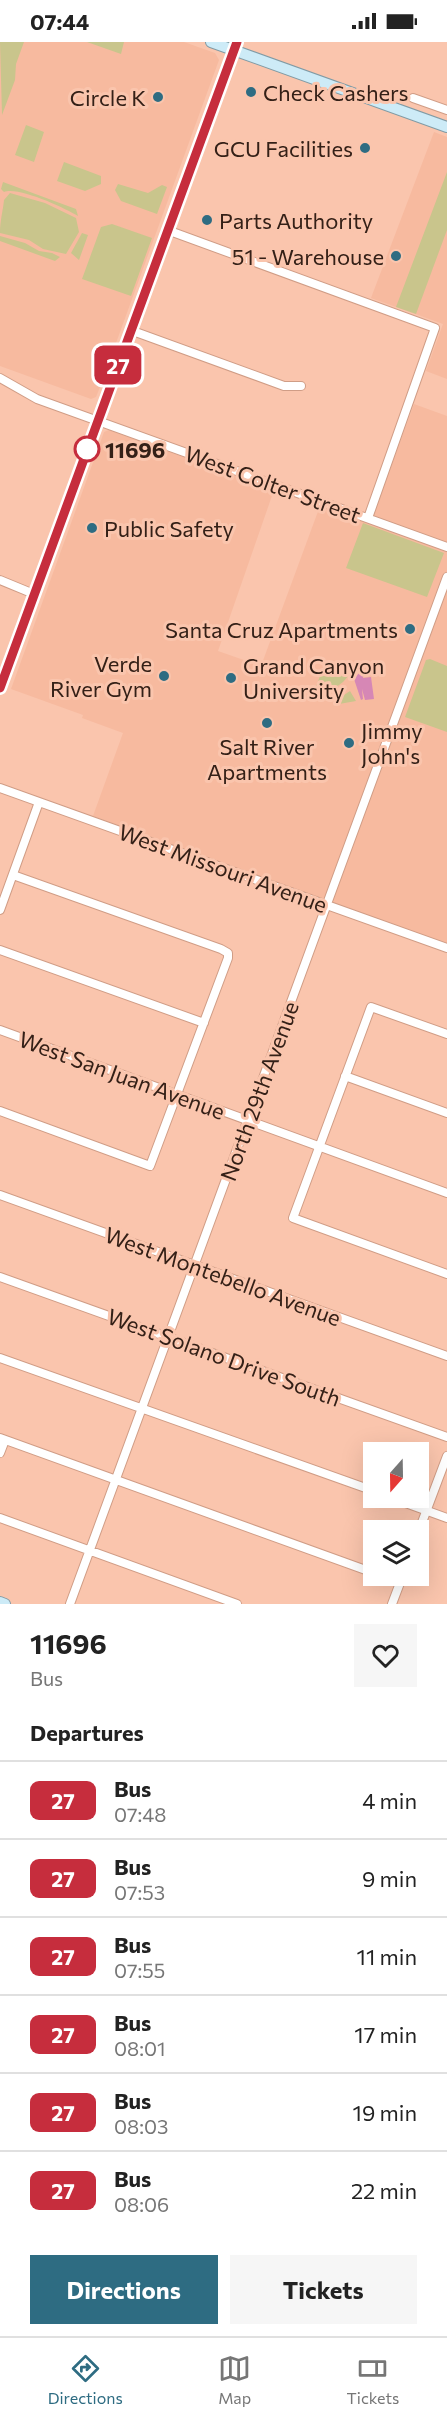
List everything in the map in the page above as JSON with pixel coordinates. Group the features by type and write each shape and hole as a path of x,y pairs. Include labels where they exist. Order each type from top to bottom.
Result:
{"main road":[{"path":"211,42 235,46 447,128"},
{"path":"0,688 235,46"},
{"path":"0,1602 5,1604"}],"street":[{"path":"413,98 447,110"},
{"path":"167,230 435,328 368,518"},
{"path":"130,330 284,386 301,386"},
{"name":"West Colter Street","path":"0,378 37,399 447,547"},
{"name":"North 29th Avenue","path":"70,1604 447,577"},
{"path":"0,580 34,594"},
{"name":"West Missouri Avenue","path":"0,788 447,948"},
{"path":"0,910 39,802"},
{"path":"0,1111 150,1166 228,958 228,953 13,875"},
{"path":"0,950 204,1023"},
{"path":"447,1034 371,1007 293,1218 447,1274"},
{"name":"West San Juan Avenue","path":"0,1030 447,1192"},
{"path":"345,1077 447,1113"},
{"name":"West Montebello Avenue","path":"0,1195 447,1356"},
{"name":"West Solano Drive South","path":"0,1277 447,1437"},
{"path":"0,1358 363,1487"},
{"path":"0,1453 2,1439 363,1569"},
{"path":"423,1520 447,1456"},
{"path":"421,1508 447,1518"},
{"path":"0,1518 237,1604"},
{"path":"393,1604 399,1586"}],"shaded area":[{"path":"0,42 184,42 215,53 219,60 100,387 96,397 91,399 0,366"},
{"path":"0,42 24,42 16,64 15,80 2,115"},
{"path":"87,42 124,42 121,54"},
{"path":"26,125 44,132 34,162 15,155"},
{"path":"434,132 447,137 447,379 426,371 443,324 371,298"},
{"path":"64,162 101,176 101,184 85,191 57,181"},
{"path":"447,172 447,230 416,314 396,307"},
{"path":"3,182 76,209 78,216 53,203 30,195 20,192 4,192 1,189"},
{"path":"118,184 148,193 162,185 167,187 157,214 121,201 115,190"},
{"path":"10,193 45,203 76,218 79,232 66,254 43,249 29,240 0,233 4,200"},
{"path":"112,224 152,238 131,296 82,279 101,227"},
{"path":"82,233 88,235 79,260 71,253"},
{"path":"0,236 60,257 55,261 0,241"},
{"name":"Grand Canyon University","path":"414,404 447,416 447,945 93,816 123,733 82,718 83,715 11,689 104,432 109,430 274,490 218,651 261,666 320,506 370,524"},
{"path":"363,523 444,553 427,597 346,568"},
{"path":"430,659 447,666 447,732 405,717 426,660"},
{"path":"325,663 357,666 343,682 323,697 315,689"},
{"path":"360,672 364,673 363,678 371,677 374,699 365,700 362,689 363,699 361,700 354,679"},
{"path":"350,691 356,701 339,704 338,699"}],"bus line":[{"name":"27","path":"0,688 237,42"}],"place":[{"name":"Check Cashers","path":"251,92"},
{"name":"Circle K","path":"158,97"},
{"name":"GCU Facilities","path":"365,148"},
{"name":"Parts Authority","path":"207,220"},
{"name":"51 - Warehouse","path":"396,256"},
{"name":"11696","path":"87,449"},
{"name":"Public Safety","path":"92,528"},
{"name":"Santa Cruz Apartments","path":"410,629"},
{"name":"Verde River Gym","path":"164,676"},
{"name":"Grand Canyon University","path":"231,678"},
{"name":"Salt River Apartments","path":"267,723"},
{"name":"Jimmy John's","path":"349,743"}]}
